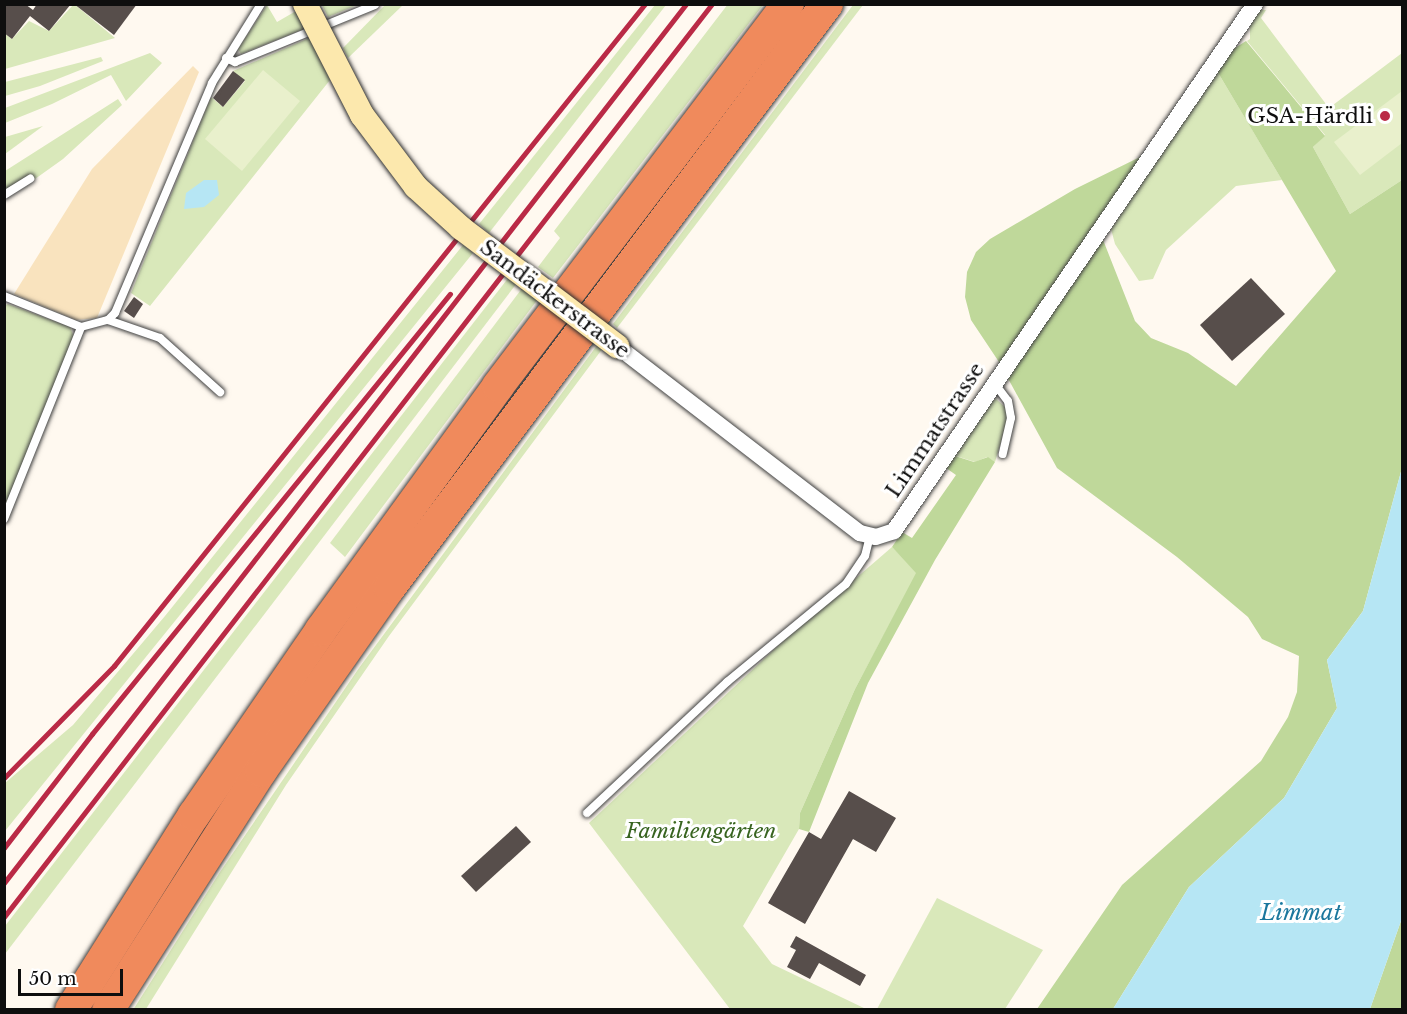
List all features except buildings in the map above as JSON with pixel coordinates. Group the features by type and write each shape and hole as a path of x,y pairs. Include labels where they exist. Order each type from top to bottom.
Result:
{"highway":[{"path":"71,1010 194,815 321,630 498,386 788,4"},
{"path":"108,1010 220,833 359,630 530,396 827,4"}],"street":[{"name":"Sandäckerstrasse","path":"305,4 362,115 416,187 461,228 860,532 870,536"},
{"name":"Limmatstrasse","path":"870,536 894,531 1255,4"}],"lane":[{"path":"108,320 120,306 212,83 261,4"},
{"path":"226,58 236,62 375,4"},
{"path":"4,195 30,179"},
{"path":"4,296 81,327 108,320 160,338 220,392"},
{"path":"4,519 81,327"},
{"path":"995,384 1008,401 1011,418 1003,454"},
{"path":"587,813 727,682 846,584 865,556 870,536"}],"green space":[{"path":"74,4 115,38 5,69 4,33 12,39 29,21 49,31"},
{"path":"386,4 403,5 348,58 343,48"},
{"path":"728,4 763,5 553,278 538,267 560,238 554,231"},
{"path":"267,5 277,22 296,11 304,29 241,54 238,49"},
{"path":"322,5 357,5 328,17"},
{"path":"655,5 666,5 489,233 479,224"},
{"path":"853,5 863,5 617,328 613,324"},
{"path":"1258,10 1266,10 1261,18 1329,108 1402,53 1402,180 1350,214 1313,147 1325,135 1247,41 1250,39 1250,21"},
{"path":"309,38 330,80 150,306 131,293 211,97 223,107 245,81 233,71"},
{"path":"1246,41 1325,136 1313,147 1350,214 1402,180 1402,468 1363,611 1327,660 1337,708 1284,798 1189,887 1113,1009 1037,1009 1122,885 1261,761 1288,717 1297,692 1299,656 1262,639 1248,617 1177,557 1057,468 999,362 971,320 965,297 967,272 976,252 990,239 1075,189 1144,155 1096,222 1135,321 1151,338 1188,353 1236,386 1336,271 1217,71 1235,48"},
{"path":"150,53 162,63 126,101 111,75 52,104 5,123 5,108"},
{"path":"101,57 103,61 40,86 5,96 5,82"},
{"path":"263,70 300,101 242,171 205,139"},
{"path":"1217,71 1282,180 1236,186 1166,250 1153,279 1139,281 1115,244 1111,229"},
{"name":"GSA-Härdli","path":"1402,91 1402,143 1360,175 1334,142"},
{"path":"118,99 122,105 63,159 35,179 32,175 5,192 5,171"},
{"path":"43,126 5,154 5,137"},
{"path":"463,245 473,253 5,831 5,783 73,725 165,616"},
{"path":"509,277 517,283 5,954 5,926"},
{"path":"523,287 538,299 345,557 330,543"},
{"path":"8,304 70,327 74,337 5,509 4,306"},
{"path":"598,344 603,348 389,636 286,785 146,1009 133,1010 220,872 359,668"},
{"path":"996,399 1006,408 1007,421 995,462 987,457 975,462 953,455 992,400"},
{"path":"952,455 974,462 988,457 995,462 935,560 868,683 809,832 799,829 800,813 855,689 916,573 892,547 902,532 912,538 956,475 946,468"},
{"name":"Familiengärten","path":"892,547 917,573 855,689 800,813 799,829 743,926 772,964 866,1009 730,1009 589,823 781,643"},
{"path":"937,898 1043,950 1005,1009 877,1009"},
{"path":"1402,918 1402,1009 1370,1009"}],"sand":[{"path":"193,66 199,72 97,318 76,320 14,294 92,169"}],"water":[{"path":"204,180 217,180 219,195 204,207 184,209 186,193"},
{"name":"Limmat","path":"1402,468 1402,918 1370,1009 1113,1009 1189,887 1284,798 1337,708 1327,660 1363,611"}],"railway":[{"path":"4,778 114,666 645,4"},
{"path":"4,883 686,4"},
{"path":"4,917 712,4"},
{"path":"4,848 92,734 450,294"}],"place":[{"name":"GSA-Härdli","path":"1385,116"}]}
